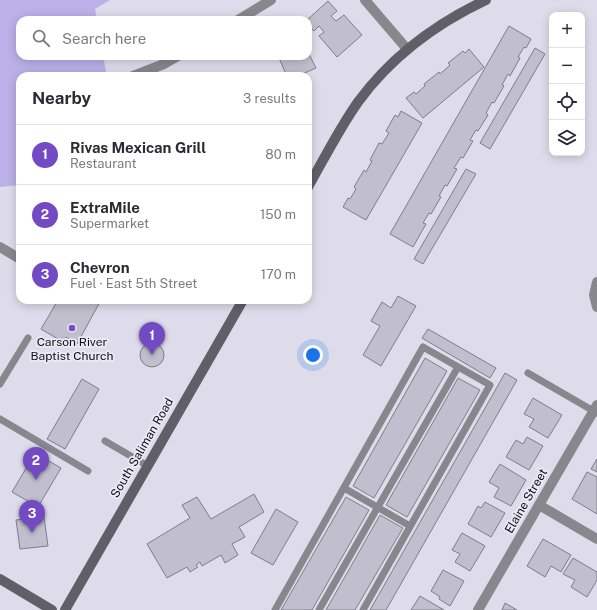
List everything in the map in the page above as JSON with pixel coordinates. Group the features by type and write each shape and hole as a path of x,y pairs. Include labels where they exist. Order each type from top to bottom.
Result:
{"main road":[{"path":"312,180 357,103 383,72 407,49 444,22 486,0"},
{"name":"South Saliman Road","path":"64,610 241,304"},
{"path":"0,579 52,610"}],"street":[{"path":"245,16 271,0"},
{"path":"364,0 407,49"},
{"path":"143,72 171,60"},
{"path":"0,247 16,257"},
{"path":"596,304 595,290 597,282"},
{"name":"Elaine Street","path":"478,610 596,410"},
{"path":"539,505 597,539"}],"lane":[{"path":"0,384 28,338"},
{"path":"275,610 423,347 490,385 363,610"},
{"path":"320,610 377,507 458,367"},
{"path":"528,373 596,410"},
{"path":"0,419 88,471"},
{"path":"105,441 148,466"},
{"path":"344,488 410,526"}],"shaded area":[{"path":"0,0 110,0 95,9 96,16 16,16 16,60 104,60 106,72 16,72 16,185 0,187"}],"building":[{"path":"328,1 337,11 331,16 336,21 344,15 362,35 337,57 319,36 324,32 319,26 314,31 312,29 311,16"},
{"path":"509,26 531,39 526,48 524,47 518,57 520,58 510,76 508,74 502,85 504,86 494,103 492,102 486,113 488,115 478,131 476,130 470,140 473,141 463,158 461,157 454,168 457,169 447,186 445,185 439,196 441,197 431,214 429,213 423,223 426,224 413,247 390,234"},
{"path":"535,48 545,54 490,149 480,143"},
{"path":"469,49 484,67 423,118 406,98 414,92 416,94 425,86 424,84 439,72 440,74 450,65 448,63 463,51 465,53"},
{"path":"280,60 312,60 316,68 307,72 285,72"},
{"path":"401,111 422,123 366,220 343,207 348,198 350,199 356,189 354,187 364,170 366,172 372,161 370,160 379,143 382,144 389,133 386,131 395,115 398,117"},
{"path":"466,169 476,174 423,264 414,259"},
{"path":"398,296 416,306 381,366 363,355 380,326 371,321 382,302 391,308"},
{"path":"56,304 99,304 77,344 66,337 63,342 41,329"},
{"path":"428,329 496,368 490,378 422,338"},
{"path":"152,343 161,346 164,355 161,364 152,367 143,364 140,355 143,346"},
{"path":"425,358 447,371 374,498 353,486"},
{"path":"505,373 517,380 386,610 370,610"},
{"path":"458,378 480,390 407,517 386,505"},
{"path":"82,379 99,389 65,449 47,439"},
{"path":"533,398 562,415 548,438 529,427 534,419 524,414"},
{"path":"527,437 543,446 529,470 506,457 516,440 523,444"},
{"path":"35,453 61,468 38,507 12,492"},
{"path":"597,459 597,472 591,469"},
{"path":"500,464 526,480 511,506 494,497 499,488 489,482"},
{"path":"587,472 597,477 597,514 572,499"},
{"path":"254,494 264,512 239,527 245,537 232,544 238,555 225,563 221,555 202,566 200,562 196,565 198,567 190,572 187,567 167,578 147,544 190,518 182,505 197,497 211,519"},
{"path":"346,497 369,510 312,610 281,610"},
{"path":"485,502 505,513 491,537 468,524 478,506 481,508"},
{"path":"276,509 298,522 273,565 251,553"},
{"path":"380,515 403,528 355,610 326,610"},
{"path":"44,517 48,546 20,549 16,520"},
{"path":"462,533 485,546 470,571 455,562 460,554 452,550"},
{"path":"543,539 571,555 561,572 551,566 545,577 527,566"},
{"path":"573,558 597,572 597,580 587,597 571,587 575,580 563,574"},
{"path":"443,570 464,581 450,606 439,599 440,597 431,591"},
{"path":"420,596 444,610 411,610"},
{"path":"505,603 517,610 502,610"}],"place":[{"name":"Carson River Baptist Church","path":"72,328"},
{"name":"Rivas Mexican Grill","path":"152,355"},
{"name":"ExtraMile","path":"36,480"},
{"name":"Chevron","path":"32,533"}]}
